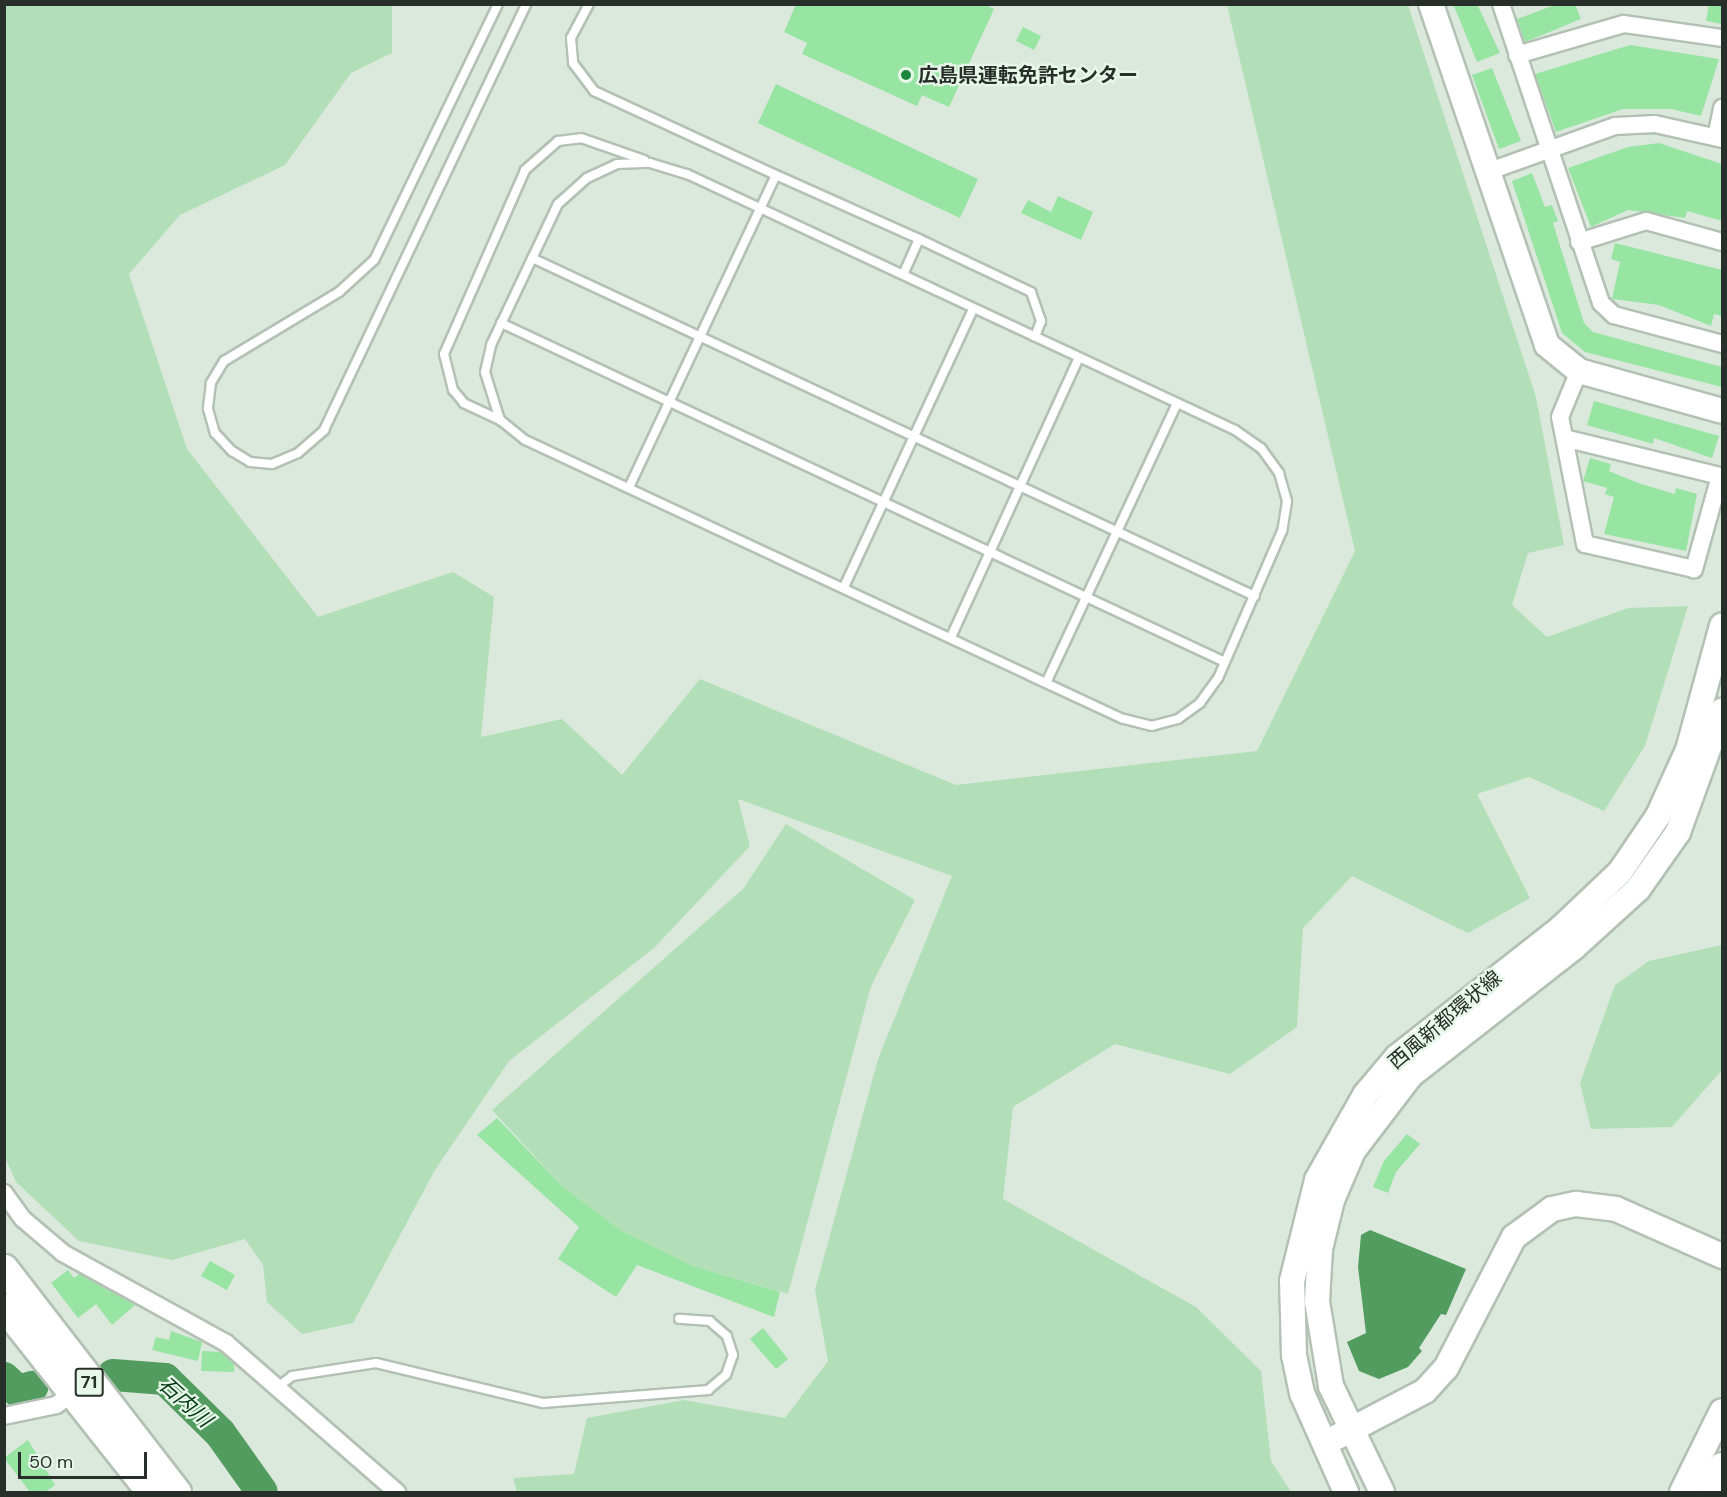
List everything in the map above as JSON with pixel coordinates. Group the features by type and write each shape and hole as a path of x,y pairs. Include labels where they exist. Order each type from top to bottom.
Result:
{"main road":[{"name":"71","path":"4,1268 177,1492"},
{"name":"71","path":"4,1306 71,1395 150,1492"}],"street":[{"path":"1431,4 1538,327 1558,359 1579,371 1722,411"},
{"path":"1501,4 1601,303 1614,315 1722,344"},
{"path":"1517,55 1624,24 1722,38"},
{"path":"1486,172 1615,126 1655,124 1719,138 1722,108"},
{"path":"1580,242 1646,221 1722,242"},
{"path":"1568,439 1720,476 1694,568 1585,543 1568,439 1560,417 1579,371"},
{"name":"西風新都環状線","path":"1346,1492 1323,1444 1294,1355 1292,1281 1317,1180 1338,1136 1397,1057 1561,928 1620,872 1658,816 1688,750 1722,626"},
{"name":"西風新都環状線","path":"1382,1492 1350,1432 1322,1357 1317,1301 1320,1249 1332,1200 1353,1151 1411,1075 1573,948 1638,889 1678,832 1722,711"},
{"path":"4,1193 23,1219 63,1253 226,1342 275,1390 397,1492"},
{"path":"1323,1444 1350,1432 1425,1391 1446,1368 1514,1237 1552,1209 1576,1204 1616,1209 1722,1256"},
{"path":"4,1416 56,1405 71,1395"},
{"path":"1682,1492 1722,1411"},
{"path":"1708,1492 1722,1465"}],"lane":[{"path":"498,4 374,260 339,292 224,361 211,383 208,409 215,433 232,452 250,462 272,464 298,453 324,430 526,4"},
{"path":"589,4 571,38 573,63 594,91 1031,292 1041,321 1035,337"},
{"path":"581,138 650,163 760,208 1235,430 1261,448 1279,473 1287,501 1282,531 1225,662 1200,703 1178,719 1152,726 1123,719 844,586 525,440 500,420 464,403 453,390 444,371 450,332 525,170 558,141 581,138"},
{"path":"500,420 485,372 501,323 558,204 587,178 617,164 650,163"},
{"path":"628,487 776,175"},
{"path":"903,275 919,239"},
{"path":"532,258 1255,596"},
{"path":"844,586 974,309"},
{"path":"501,323 1225,662"},
{"path":"951,637 1079,358"},
{"path":"1046,682 1177,403"},
{"path":"275,1390 292,1376 359,1363 543,1403 708,1390 729,1365 733,1355 727,1336 710,1321 679,1319"}],"shaded area":[{"path":"4,5 392,5 392,53 351,73 285,165 180,215 129,274 187,449 318,617 453,572 494,597 481,737 562,719 622,775 700,679 956,785 1257,751 1355,551 1227,5 1408,5 1536,397 1564,545 1528,553 1512,605 1547,637 1628,608 1688,606 1645,746 1604,811 1529,777 1477,794 1530,898 1468,933 1352,876 1303,928 1297,1027 1230,1074 1115,1044 1013,1107 1003,1199 1196,1307 1261,1371 1271,1461 1291,1492 517,1492 513,1478 574,1474 587,1418 684,1400 785,1418 828,1361 815,1290 878,1059 952,876 738,799 750,846 654,948 509,1061 435,1170 353,1323 302,1334 267,1302 263,1265 245,1239 172,1260 79,1241 16,1182 4,1155"},
{"path":"786,824 915,900 871,986 788,1294 693,1266 622,1231 563,1187 492,1110 743,889"},
{"path":"1722,945 1722,1070 1672,1127 1591,1129 1580,1083 1615,985 1649,961"},
{"path":"1370,1230 1466,1269 1446,1315 1441,1314 1419,1348 1422,1351 1408,1367 1379,1379 1359,1371 1347,1342 1366,1333 1358,1267 1361,1235"}],"building":[{"name":"広島県運転免許センター","path":"796,4 984,4 994,9 949,107 922,95 917,106 802,54 807,43 784,32"},
{"path":"1453,4 1477,4 1500,53 1477,62"},
{"path":"1557,4 1575,4 1581,19 1525,42 1517,19"},
{"path":"1709,4 1722,4 1722,24 1706,21"},
{"path":"1023,27 1041,36 1034,50 1016,41"},
{"path":"1630,45 1719,59 1701,116 1671,109 1623,109 1556,132 1535,74"},
{"path":"1492,68 1521,141 1499,149 1472,75"},
{"path":"776,84 978,179 960,218 758,123"},
{"path":"1659,143 1722,164 1722,221 1687,211 1685,218 1628,210 1591,227 1568,168 1628,147"},
{"path":"1532,173 1545,207 1552,205 1558,221 1553,223 1584,323 1593,332 1722,367 1722,387 1585,352 1562,333 1512,181"},
{"path":"1058,196 1093,212 1081,240 1021,213 1028,200 1051,212"},
{"path":"1615,243 1722,270 1722,316 1714,314 1711,326 1659,305 1612,299 1620,262 1611,259"},
{"path":"1594,401 1719,436 1712,458 1654,438 1653,444 1587,425"},
{"path":"1590,458 1611,464 1609,471 1638,483 1675,494 1676,488 1697,494 1686,551 1604,534 1614,497 1605,494 1607,488 1583,481"},
{"path":"497,1118 563,1187 622,1231 693,1266 780,1292 774,1317 637,1265 616,1297 558,1259 579,1227 477,1135"},
{"path":"1407,1134 1420,1144 1396,1172 1388,1193 1373,1187 1384,1161"},
{"path":"210,1261 235,1275 227,1290 201,1276"},
{"path":"68,1270 74,1278 79,1274 135,1305 112,1325 96,1304 78,1318 51,1283"},
{"path":"763,1328 788,1359 776,1369 750,1339"},
{"path":"171,1331 202,1342 198,1361 152,1350 156,1337 169,1340"},
{"path":"202,1351 220,1352 234,1364 234,1372 201,1371"},
{"path":"28,1440 55,1485 45,1492 30,1492 4,1458"}],"waterway":[{"name":"石内川","path":"113,1375 165,1379 220,1433 262,1492"},
{"name":"石内川","path":"4,1378 18,1391 32,1387"}],"place":[{"name":"広島県運転免許センター","path":"906,75"}]}
